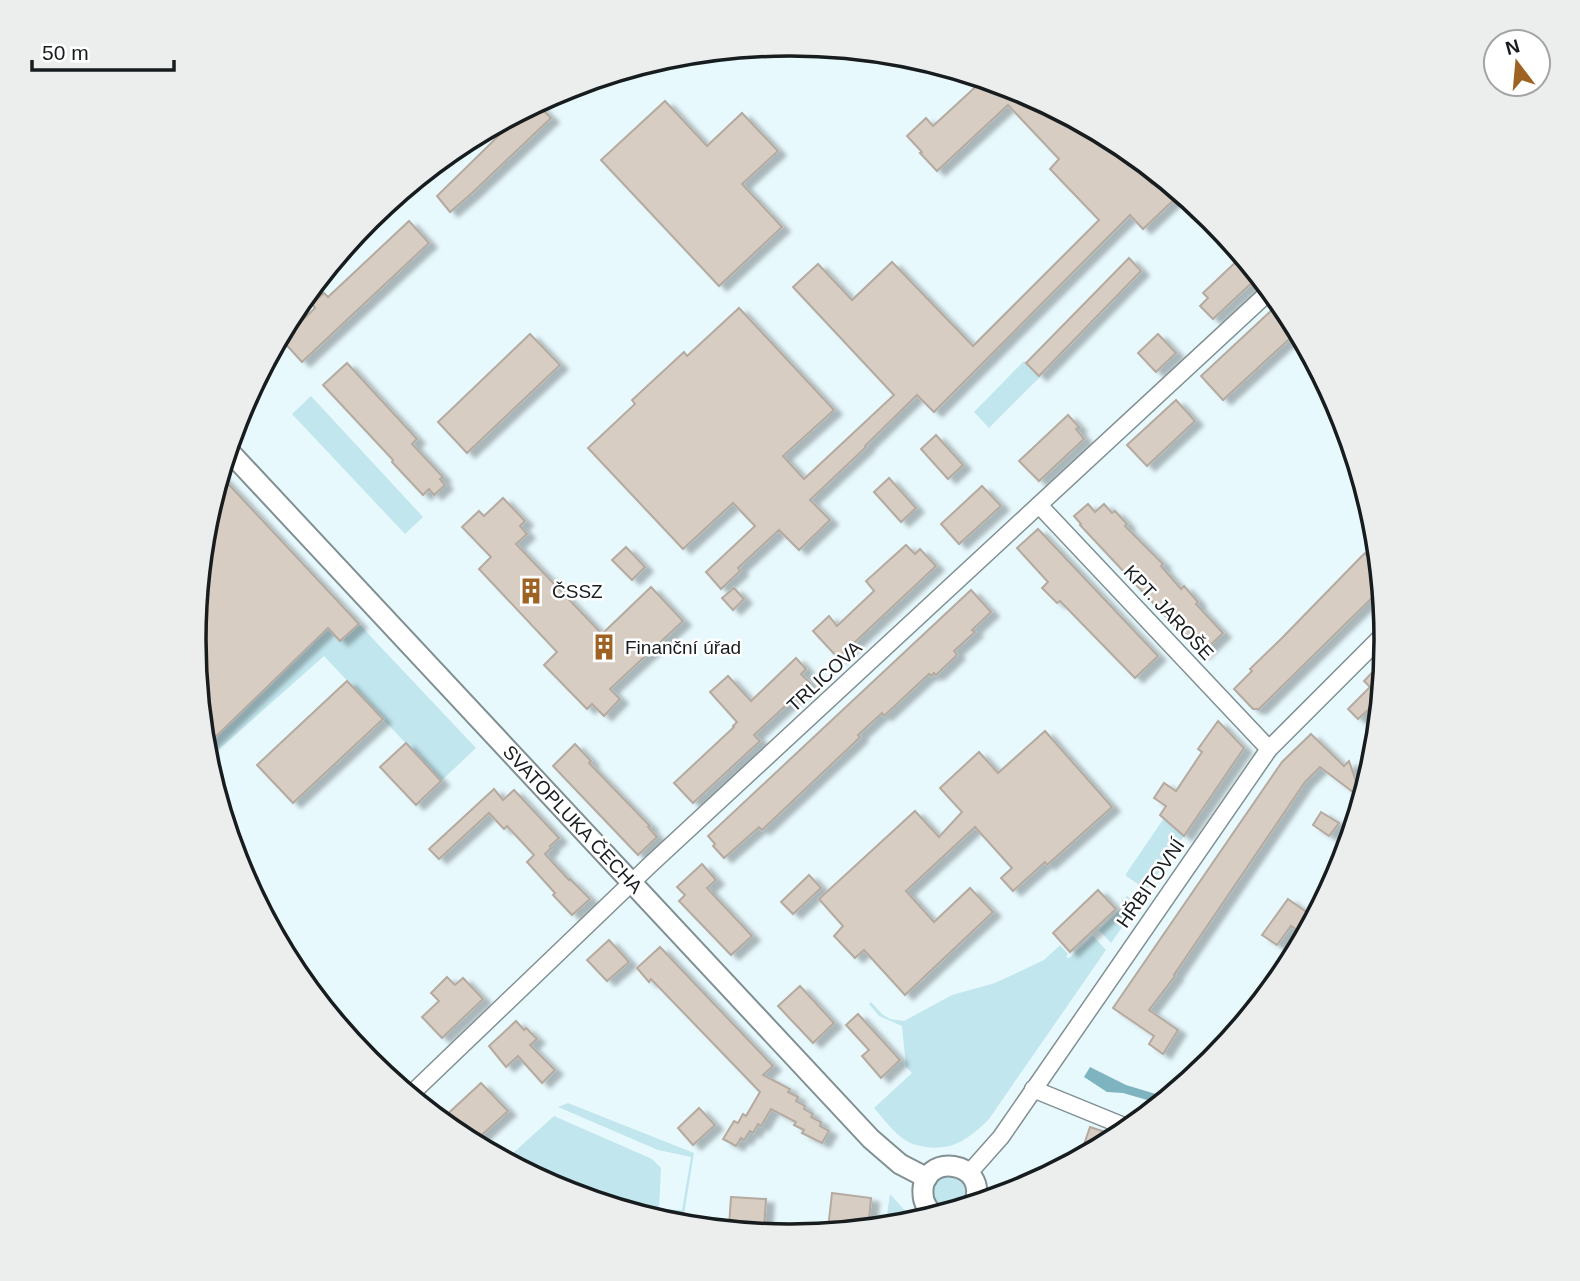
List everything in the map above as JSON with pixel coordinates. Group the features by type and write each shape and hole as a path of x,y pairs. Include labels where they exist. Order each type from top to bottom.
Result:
{"street":[{"name":"TRLICOVA","path":"416,1089 631,883 1263,297"},
{"name":"SVATOPLUKA ČECHA","path":"235,458 871,1139 900,1164 927,1178"},
{"name":"KPT. JAROŠE","path":"1039,505 1269,749"},
{"name":"HŘBITOVNÍ","path":"969,1173 1001,1137 1269,749 1374,644"},
{"path":"1033,1089 1118,1124"},
{"path":"927,1208 923,1199 927,1178 934,1170 949,1165 969,1173 976,1187 976,1195"}],"shaded area":[{"path":"1024,361 1040,377 989,428 974,412"},
{"path":"311,396 423,517 405,534 292,414"},
{"path":"359,624 476,748 441,781 324,656 216,752 214,738 328,628 340,641"},
{"path":"1164,818 1184,836 1147,890 1126,874"},
{"path":"1127,896 1139,903 1111,943 1099,930 1123,907 1122,900"},
{"path":"1093,936 1106,950 989,1119 961,1141 936,1148 910,1143 892,1129 874,1108 912,1073 906,1067 902,1026 879,1016 869,1004 871,1002 890,1019 904,1021 952,995 995,983 1044,960 1060,945 1069,958"},
{"path":"1090,1067 1126,1085 1157,1095 1150,1101 1123,1093 1107,1092 1084,1077"},
{"path":"568,1103 694,1153 684,1215 639,1205 602,1194 566,1181 511,1154 554,1116 652,1159 661,1168 659,1209 682,1210 691,1157 658,1150 558,1107"},
{"path":"943,1177 957,1177 966,1186 966,1197 939,1206 934,1200 934,1186"},
{"path":"890,1194 907,1213 887,1217"}],"building":[{"path":"978,87 1014,100 1082,134 1143,175 1174,200 1143,229 1130,215 934,412 917,395 810,500 830,520 799,550 779,530 738,568 740,571 721,589 706,572 755,526 733,503 683,549 588,448 635,404 632,400 684,352 687,356 739,308 834,410 783,456 804,479 894,395 793,287 818,264 852,300 892,262 973,346 1099,220 1050,169 1059,159 1008,105 937,171 907,136 926,118 933,126"},
{"path":"665,101 707,146 742,113 778,151 742,184 782,227 719,286 601,160"},
{"path":"543,110 551,118 450,212 437,196 503,131"},
{"path":"409,221 429,243 302,362 286,345 300,323 315,308 313,303 324,293 328,297"},
{"path":"1129,258 1141,271 1039,376 1026,363"},
{"path":"1235,263 1252,283 1213,319 1200,306 1208,298 1203,293"},
{"path":"1272,310 1290,338 1223,400 1201,376"},
{"path":"530,334 560,365 467,453 438,422"},
{"path":"1158,334 1176,353 1156,372 1138,353"},
{"path":"347,363 417,439 412,444 443,477 440,479 445,485 434,495 429,489 423,495 323,385"},
{"path":"1176,400 1195,421 1147,466 1127,445"},
{"path":"1068,415 1079,427 1076,429 1084,439 1039,481 1019,461"},
{"path":"936,435 963,465 948,479 921,449"},
{"path":"889,478 916,508 901,522 874,492"},
{"path":"227,483 359,624 340,641 328,628 214,738 207,679 207,602 217,526"},
{"path":"982,486 1001,506 959,544 941,524"},
{"path":"503,498 525,521 520,526 527,534 516,544 602,634 651,587 683,621 610,689 620,699 604,716 592,704 587,709 544,665 557,652 479,569 491,557 462,527 479,511 484,516"},
{"path":"1088,504 1095,512 1104,504 1112,513 1115,511 1127,524 1125,526 1163,564 1161,566 1181,589 1184,586 1198,602 1196,604 1223,633 1201,654 1080,525 1074,516"},
{"path":"1038,529 1158,656 1135,678 1060,601 1057,603 1042,588 1048,582 1017,548"},
{"path":"906,545 915,554 920,549 936,566 838,658 813,631 829,616 837,626 874,591 866,581"},
{"path":"626,547 645,567 632,580 612,560"},
{"path":"1365,553 1373,597 1259,709 1253,709 1234,689 1252,671 1250,669"},
{"path":"734,588 744,599 733,610 722,598"},
{"path":"971,590 991,612 972,630 975,632 954,651 957,655 936,675 929,674 884,716 882,713 762,830 759,827 724,858 708,836"},
{"path":"796,658 806,669 801,674 810,683 754,735 760,741 693,803 674,783 737,722 710,692 728,676 751,701"},
{"path":"1373,671 1370,708 1358,719 1348,709 1370,687 1364,681"},
{"path":"347,681 383,719 293,803 257,765"},
{"path":"1218,721 1244,748 1184,836 1160,815 1166,806 1154,798 1164,783 1176,791 1202,752 1198,749"},
{"path":"1045,731 1112,807 1047,865 1045,862 1013,891 1001,878 1012,868 975,827 906,891 934,922 970,888 993,912 905,995 864,950 855,958 834,936 843,926 819,899 915,811 939,837 962,812 940,788 979,752 998,773"},
{"path":"1311,734 1344,766 1349,761 1357,784 1355,793 1320,767 1305,782 1175,976 1149,1010 1178,1030 1163,1054 1149,1044 1154,1036 1113,1008 1282,762"},
{"path":"406,743 441,781 416,805 380,767"},
{"path":"575,744 657,837 638,855 553,766"},
{"path":"494,789 503,800 514,790 559,838 545,854 590,899 572,915 527,862 534,855 507,826 504,829 489,813 439,859 429,849"},
{"path":"1321,812 1339,823 1329,836 1313,825"},
{"path":"702,864 716,880 707,888 752,936 731,955 679,901 685,895 677,887"},
{"path":"809,875 821,888 793,914 781,902"},
{"path":"1098,890 1116,909 1070,952 1053,933"},
{"path":"1288,899 1307,912 1297,931 1291,926 1277,945 1262,935"},
{"path":"609,940 629,962 607,981 587,960"},
{"path":"660,947 773,1066 763,1075 790,1089 788,1092 798,1097 796,1101 813,1114 811,1117 821,1122 820,1126 829,1131 822,1143 802,1133 804,1130 794,1125 796,1122 771,1109 761,1126 758,1124 753,1133 750,1131 736,1146 723,1139 734,1121 738,1123 743,1114 746,1116 760,1092 651,979 649,982 637,968"},
{"path":"447,977 455,985 463,978 483,999 442,1038 422,1017 439,1001 431,993"},
{"path":"800,986 834,1023 813,1043 778,1006"},
{"path":"858,1014 900,1060 881,1078 862,1056 869,1050 846,1025"},
{"path":"516,1021 537,1039 530,1045 555,1070 542,1083 518,1056 506,1067 489,1046"},
{"path":"481,1083 508,1111 481,1136 448,1114"},
{"path":"699,1108 715,1125 693,1145 678,1128"},
{"path":"1090,1127 1105,1132 1083,1146"},
{"path":"832,1193 871,1198 869,1220 829,1224"},
{"path":"731,1197 766,1199 764,1224 729,1222"}],"place":[{"name":"ČSSZ","path":"531,591"},
{"name":"Finanční úřad","path":"604,647"}]}
